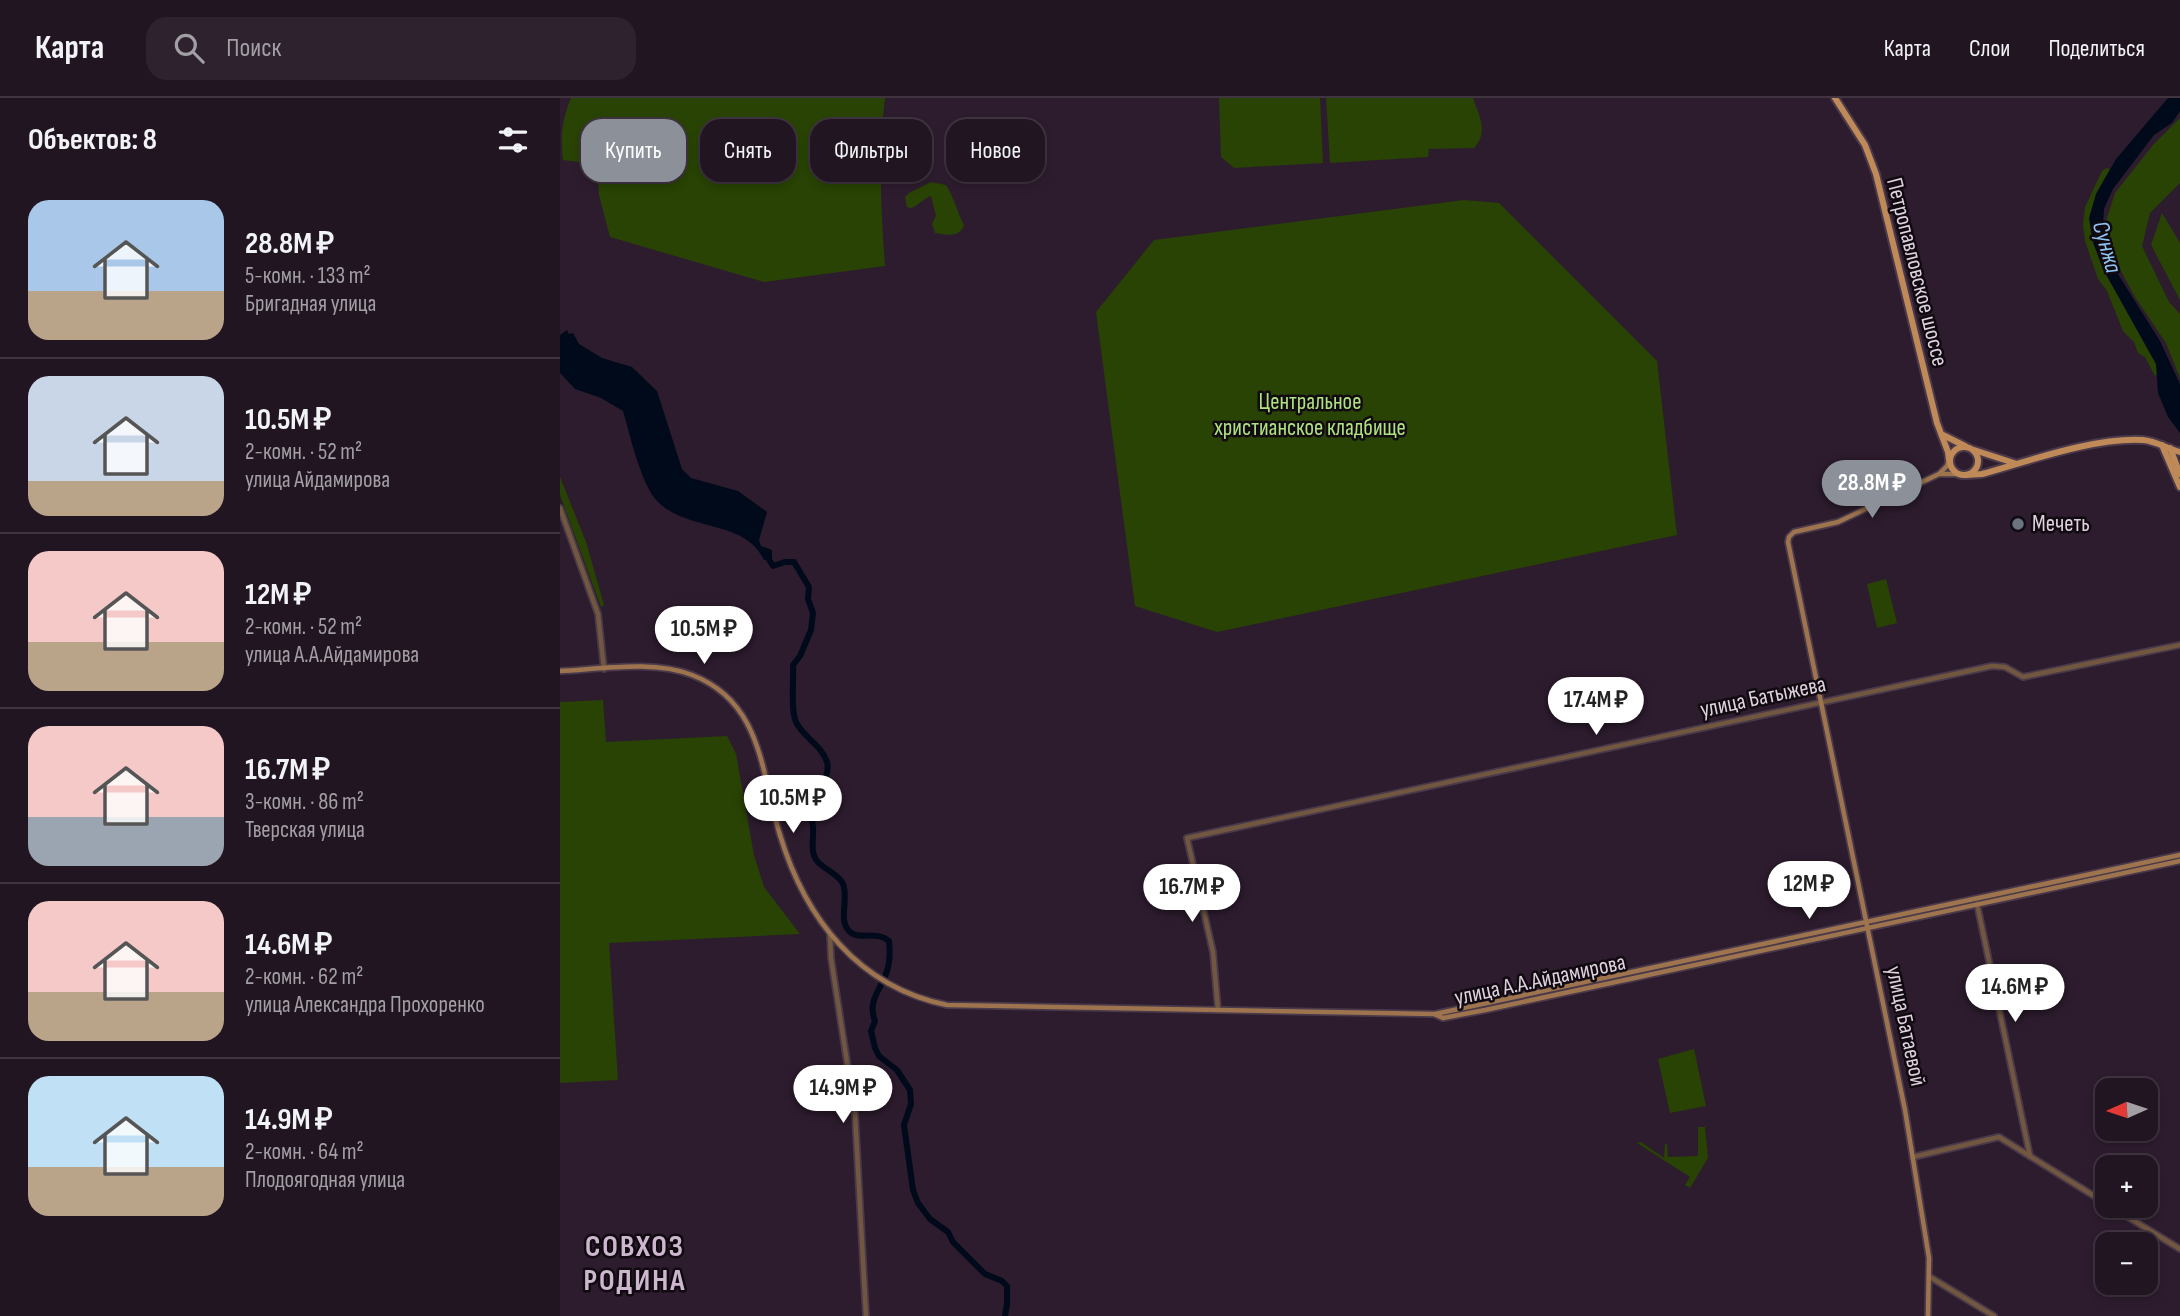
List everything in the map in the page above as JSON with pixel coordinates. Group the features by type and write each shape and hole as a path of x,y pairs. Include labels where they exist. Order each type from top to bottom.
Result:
{"main road":[{"name":"Петропавловское шоссе","path":"1835,98 1865,145 1876,174 1935,414 1949,460"},
{"path":"1942,434 1969,447 2019,464"},
{"path":"1939,474 1982,474 2100,443 2147,440 2180,454 2179,471"},
{"path":"2162,445 2180,487"},
{"path":"2171,448 2180,445"},
{"path":"1939,474 1957,448 1969,447 1977,455 1978,464 1973,471 1961,474 1952,470 1949,460"},
{"path":"2169,463 2171,448"},
{"path":"2171,448 2179,471"},
{"name":"улица Батаевой","path":"1928,1316 1929,1258 1913,1157 1868,924 1788,548 1789,537 1801,530 1838,522 1939,474"},
{"name":"улица А.А.Айдамирова","path":"560,671 654,667 699,678 730,699 750,726 758,746 779,834 792,869 830,934 844,951 871,972 899,988 947,1005 1434,1014 1443,1017 1485,1010 1868,924"},
{"name":"улица А.А.Айдамирова","path":"2172,860 2180,855"},
{"name":"улица А.А.Айдамирова","path":"1434,1014 2172,860 2180,861"},
{"path":"1442,1011 1443,1017"}],"street":[{"path":"560,508 598,614 604,669"},
{"name":"улица Батыжева","path":"1218,1010 1213,952 1187,838 1992,666 2006,667 2023,677 2180,645"},
{"path":"1977,901 2030,1156"},
{"path":"830,934 855,1114 866,1316"},
{"path":"1913,1157 1999,1137 2095,1197"},
{"path":"2129,1218 2180,1250"},
{"path":"1930,1277 1994,1316"}],"green space":[{"path":"571,98 885,98 883,119 810,119 810,182 881,182 885,266 764,282 610,237 598,182 686,182 686,119 581,119 581,162 563,160 562,128"},
{"path":"1219,98 1320,98 1323,163 1234,168 1221,157"},
{"path":"1326,98 1473,98 1480,118 1481,136 1474,148 1429,149 1428,157 1330,163"},
{"path":"2180,118 2180,183 2150,213 2142,246 2169,302 2180,314 2180,378 2166,343 2135,297 2114,258 2105,224 2115,193 2153,145"},
{"path":"2106,168 2110,169 2096,194 2090,226 2093,242 2103,269 2156,364 2158,373 2155,376 2145,357 2138,353 2134,342 2123,331 2107,291 2098,279 2085,241 2085,207"},
{"path":"931,182 946,185 964,225 962,229 952,235 935,233 932,224 936,216 931,196 911,208 907,207 905,197"},
{"name":"Центральное христианское кладбище","path":"1464,200 1499,203 1657,361 1677,535 1217,632 1135,606 1096,312 1154,240"},
{"path":"2162,213 2180,243 2180,300 2151,245"},
{"path":"560,477 586,542 604,605 601,607 560,495"},
{"path":"1886,579 1897,623 1877,628 1867,584"},
{"path":"603,700 606,742 727,736 736,754 754,855 764,887 800,934 609,943 618,1080 560,1083 560,702"},
{"path":"1694,1049 1706,1106 1670,1113 1658,1059"},
{"path":"1698,1127 1705,1127 1708,1158 1690,1188 1685,1185 1690,1177 1637,1143 1641,1142 1664,1158 1665,1144 1668,1157 1698,1156"}],"water":[{"name":"Сунжа","path":"2168,98 2180,98 2180,111 2172,123 2154,135 2113,189 2104,209 2103,225 2111,263 2160,341 2180,384 2180,433 2168,417 2158,393 2156,364 2103,269 2093,242 2089,218 2096,194 2116,159"},
{"path":"567,330 569,334 573,333 579,344 602,358 632,367 657,391 682,469 691,478 738,491 767,512 759,540 761,546 772,550 772,559 764,560 744,538 685,518 658,502 641,472 623,411 601,398 575,389 560,373 560,335"}],"waterway":[{"path":"765,553 773,566 794,562 809,587 808,599 813,613 811,630 800,656 793,665 793,696 797,724 825,756 828,769 811,805 813,851 819,863 843,884 844,921 849,931 857,935 879,936 889,941 889,964 874,1001 875,1021 871,1031 879,1056 897,1070 910,1090 911,1104 904,1125 913,1190 918,1203 930,1219 948,1232 953,1242 985,1274 1007,1286 1005,1316"}],"place":[{"name":"Мечеть","path":"2018,524"}],"district":[{"name":"СОВХОЗ РОДИНА","path":"635,1264"}]}
